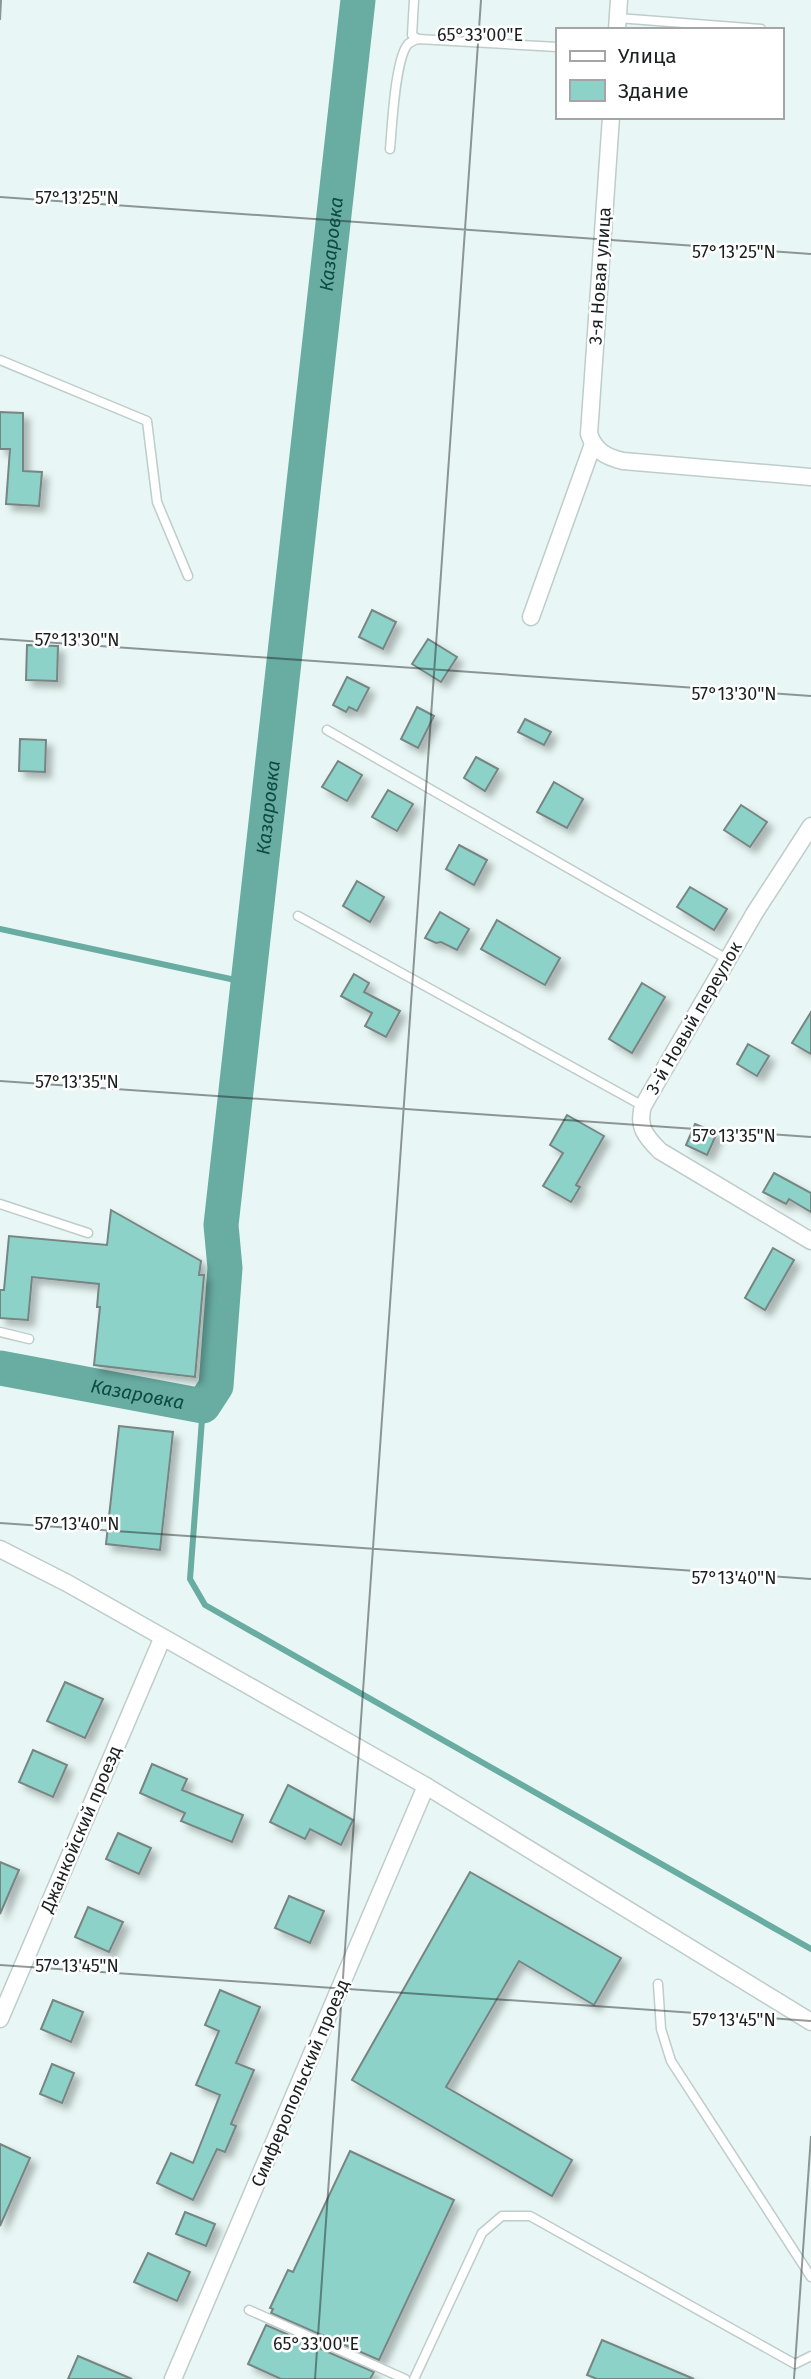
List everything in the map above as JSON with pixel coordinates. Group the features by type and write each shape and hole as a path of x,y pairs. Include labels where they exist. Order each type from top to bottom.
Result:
{"street":[{"path":"617,24 619,0"},
{"name":"3-я Новая улица","path":"531,617 591,439 611,119"},
{"path":"591,439 611,458 623,461 811,477"},
{"name":"3-й Новый переулок","path":"811,826 727,959 643,1106 640,1118 642,1130 660,1152 811,1241"},
{"path":"0,1549 67,1583 426,1786 811,2022"},
{"name":"Джанкойский проезд","path":"0,2019 162,1639"},
{"name":"Симферопольский проезд","path":"173,2379 426,1786"}],"lane":[{"path":"414,0 411,30 412,35 418,38 556,47"},
{"path":"617,24 732,28"},
{"path":"390,149 403,54 409,43 418,38"},
{"path":"0,360 147,421 157,502 188,576"},
{"path":"327,730 727,959"},
{"path":"298,915 643,1106"},
{"path":"0,1204 88,1233"},
{"path":"0,1332 29,1339"},
{"path":"658,1984 661,2029 671,2061 811,2277"},
{"path":"414,2379 482,2232 502,2216 530,2216 795,2364 811,2356"},
{"path":"249,2310 405,2379"}],"building":[{"path":"0,412 23,413 23,471 42,472 39,506 6,504 10,449 0,449"},
{"path":"372,610 396,622 383,649 359,637"},
{"path":"428,639 457,657 441,682 412,664"},
{"path":"27,645 58,646 57,681 26,680"},
{"path":"347,677 369,688 357,711 349,707 346,712 333,705"},
{"path":"417,707 434,716 418,748 401,739"},
{"path":"525,719 551,732 544,745 518,732"},
{"path":"20,739 46,740 45,772 19,771"},
{"path":"476,757 498,769 485,791 464,778"},
{"path":"338,761 362,775 347,801 322,787"},
{"path":"554,782 583,799 567,828 537,812"},
{"path":"388,790 413,804 397,831 372,817"},
{"path":"741,805 767,822 750,847 724,830"},
{"path":"459,845 487,860 474,885 446,869"},
{"path":"357,881 384,897 370,922 343,906"},
{"path":"690,887 727,909 714,930 677,907"},
{"path":"440,912 469,929 457,950 425,938"},
{"path":"497,920 560,958 545,985 481,949"},
{"path":"354,974 369,983 364,992 400,1011 386,1037 365,1026 372,1013 341,996"},
{"path":"642,983 665,997 632,1053 609,1039"},
{"path":"811,1012 811,1054 792,1043"},
{"path":"748,1044 769,1056 757,1076 737,1064"},
{"path":"567,1115 604,1136 576,1185 580,1187 571,1202 543,1186 563,1153 550,1145"},
{"path":"695,1124 717,1133 707,1155 686,1145"},
{"path":"774,1173 811,1193 811,1212 789,1199 786,1204 763,1192"},
{"path":"111,1210 201,1261 199,1275 204,1275 195,1377 94,1365 100,1307 97,1307 99,1284 32,1277 28,1320 0,1318 0,1290 4,1290 9,1236 107,1245"},
{"path":"773,1248 794,1260 765,1310 745,1298"},
{"path":"119,1426 173,1432 160,1550 106,1544"},
{"path":"65,1682 103,1699 85,1738 47,1721"},
{"path":"33,1750 67,1765 53,1797 19,1782"},
{"path":"152,1764 187,1779 182,1790 243,1815 232,1842 181,1821 185,1813 140,1793"},
{"path":"288,1785 353,1820 341,1845 310,1829 305,1839 270,1822"},
{"path":"118,1833 151,1848 139,1874 106,1859"},
{"path":"0,1862 19,1870 0,1914"},
{"path":"470,1872 621,1958 594,2005 519,1961 446,2087 572,2160 552,2196 352,2080"},
{"path":"289,1896 324,1911 310,1943 275,1928"},
{"path":"88,1907 123,1922 109,1952 75,1937"},
{"path":"220,1990 260,2007 236,2063 254,2070 231,2124 236,2126 225,2152 217,2149 193,2200 157,2183 171,2153 193,2163 220,2095 196,2085 219,2031 205,2025"},
{"path":"53,2000 83,2012 71,2042 41,2029"},
{"path":"52,2064 74,2073 62,2103 40,2094"},
{"path":"0,2144 30,2158 0,2226"},
{"path":"350,2151 454,2200 379,2360 271,2313 273,2309 270,2308 288,2270 293,2272"},
{"path":"185,2212 215,2224 206,2246 176,2234"},
{"path":"148,2253 190,2272 177,2301 134,2282"},
{"path":"266,2325 374,2372 370,2379 281,2379 248,2364"},
{"path":"602,2340 694,2379 597,2379 587,2375"},
{"path":"78,2356 132,2379 68,2379"}],"waterway":[{"name":"Казаровка","path":"0,1368 203,1406 216,1386 225,1268 221,1225 358,0"},
{"path":"0,929 249,983"},
{"path":"203,1406 190,1579 205,1605 811,1949"}]}
